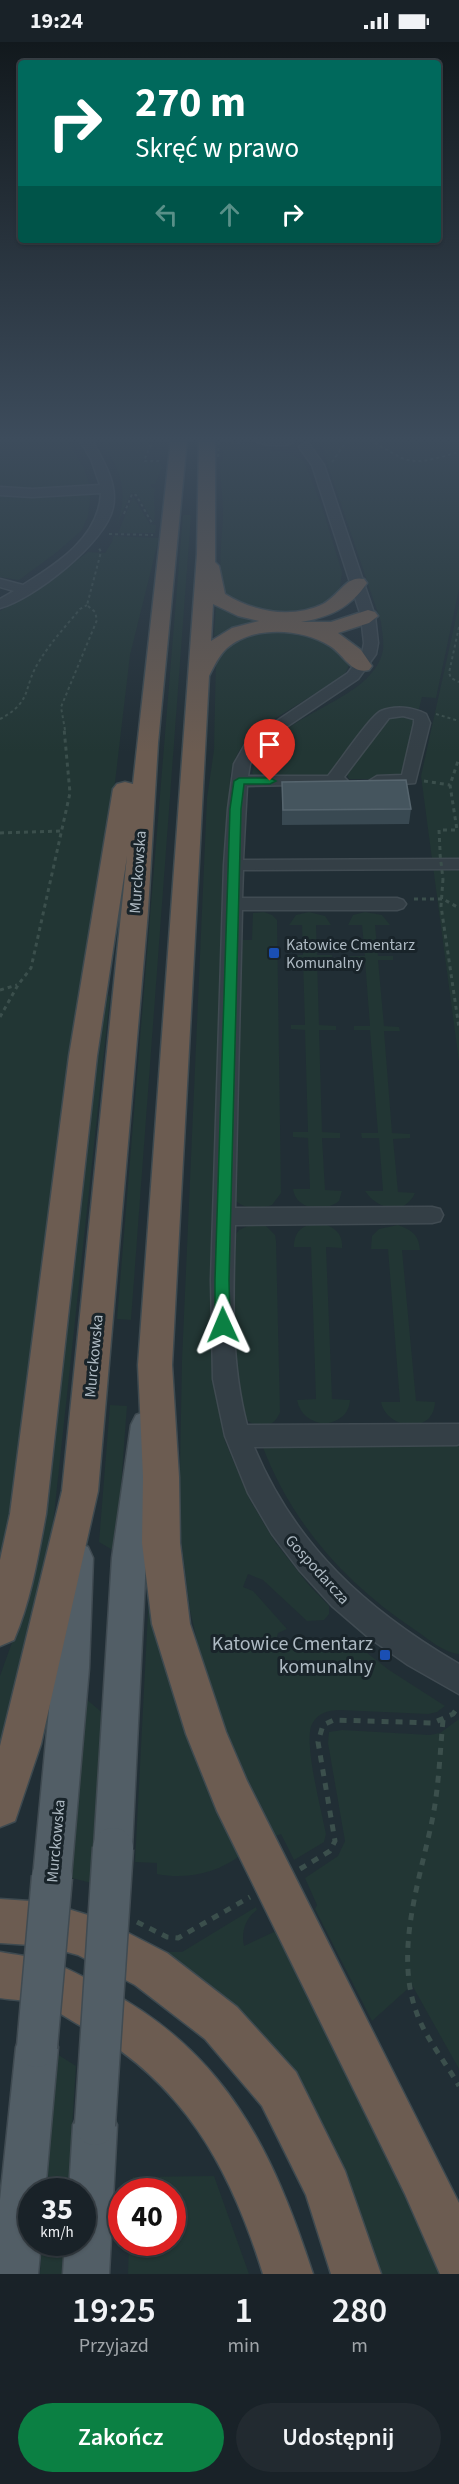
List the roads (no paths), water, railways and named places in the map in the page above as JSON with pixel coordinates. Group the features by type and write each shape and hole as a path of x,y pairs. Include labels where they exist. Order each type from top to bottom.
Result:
{"highway":[{"name":"Murckowska","path":"80,1491 135,911 147,743 168,543"},
{"path":"207,543 155,1365 161,1477 161,1543 171,1624 206,1734 232,1796 417,2166 459,2259"},
{"path":"206,554 216,597 226,605 250,613 285,617 302,616 326,609 346,598 357,583"},
{"path":"326,609 368,616"},
{"path":"197,681 210,652 231,634 264,627 315,630 338,628 368,616"},
{"path":"315,630 340,643 356,656 362,666"},
{"path":"0,1627 14,1584 28,1514 83,1056 108,912 125,790 147,743"},
{"path":"0,1806 21,1744 80,1491"},
{"path":"0,1921 45,1924 85,1935 151,1969 221,2023 279,2089 328,2188 356,2274"},
{"path":"0,1975 44,1983 92,2005 152,2043 167,2057 216,2114 244,2160 276,2231 288,2274"}],"main road":[{"path":"86,2274 129,1558 155,1365"},
{"name":"Murckowska","path":"15,2274 71,1668 80,1491"}],"street":[{"path":"0,604 26,590 87,543"},
{"path":"344,543 368,616 371,643 369,654 362,666"},
{"path":"0,583 26,590"},
{"name":"Gospodarcza","path":"362,666 338,687 255,741 245,756 239,781 233,865 224,1217 223,1347 227,1392 237,1436 253,1479 276,1520 297,1550 348,1603 395,1641 459,1680"},
{"path":"239,781 333,781 359,781 409,780 422,723 421,717 415,713 394,712 384,715 333,781"},
{"path":"233,865 459,864"},
{"path":"232,904 397,904"},
{"path":"224,1217 432,1215"},
{"path":"237,1436 457,1434"}],"place":[{"name":"Katowice Cmentarz Komunalny","path":"274,953"},
{"name":"Katowice Cmentarz komunalny","path":"385,1655"}]}
